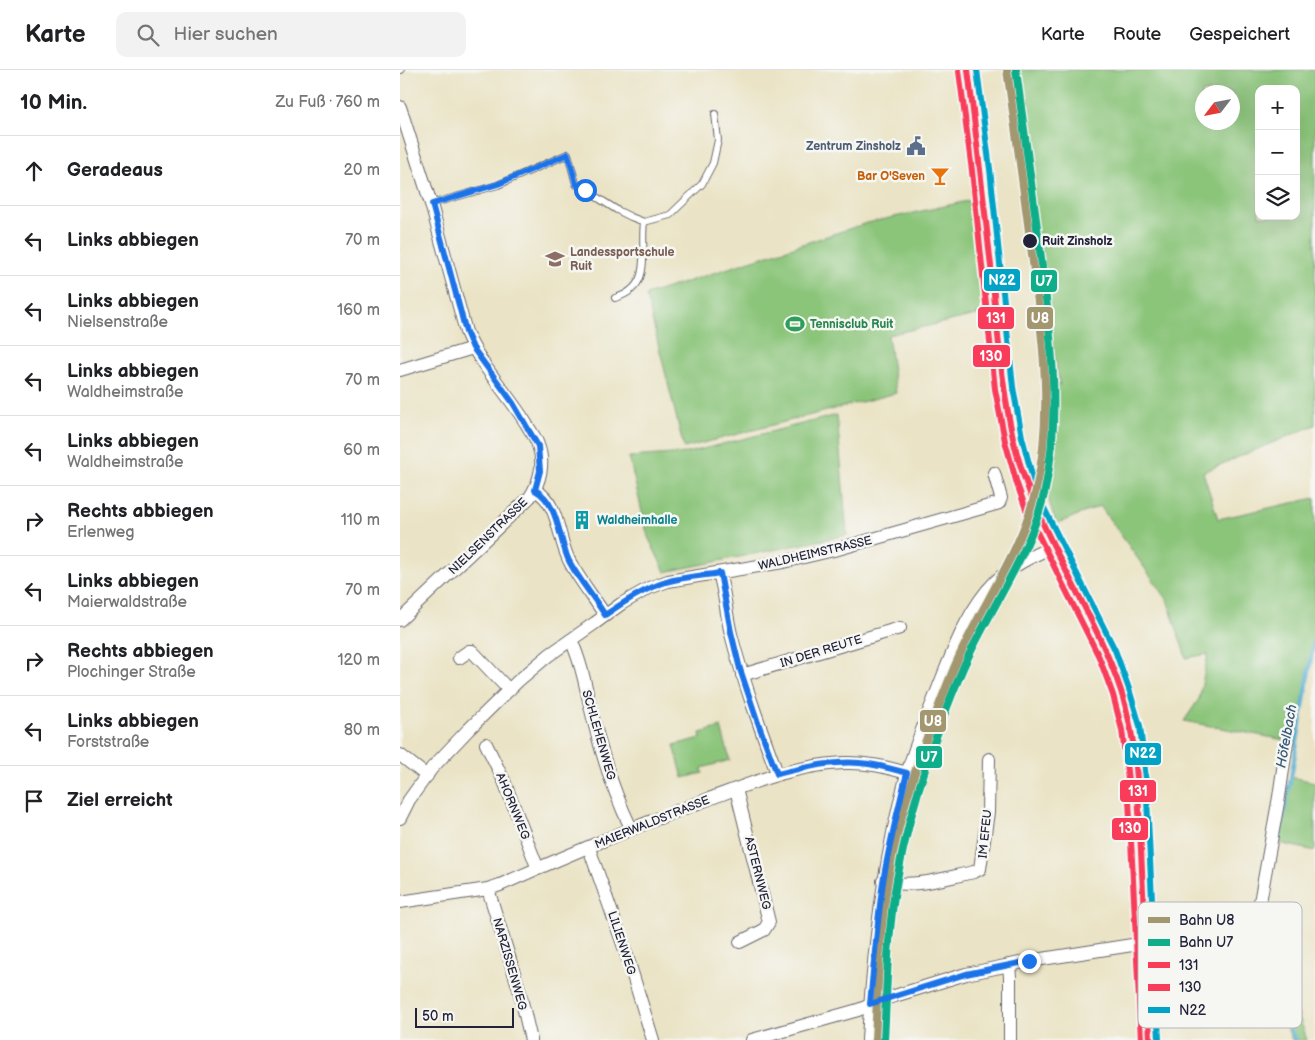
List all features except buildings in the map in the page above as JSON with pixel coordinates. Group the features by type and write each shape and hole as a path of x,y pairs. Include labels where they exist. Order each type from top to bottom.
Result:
{"main road":[{"path":"968,70 1010,426 1025,482 1035,509 1107,654 1127,710 1134,746 1137,779 1143,902"}],"street":[{"name":"NIELSENSTRASSE","path":"400,107 432,204 466,332 473,348 513,403 538,446 540,471 535,490 524,503 400,620"},
{"path":"400,370 473,348"},
{"name":"WALDHEIMSTRASSE","path":"400,818 427,776 457,741 509,690 536,666 621,604 668,581 783,562 838,549 999,503 1001,498 994,473"},
{"path":"535,490 541,493 550,506 570,563 605,615"},
{"path":"868,1040 876,933 883,881 892,832 907,773 926,716 953,651 986,592 1002,575 1023,561 1052,546"},
{"path":"720,573 731,632 742,675 777,774"},
{"name":"IN DER REUTE","path":"742,675 900,628"},
{"name":"SCHLEHENWEG","path":"571,640 610,778 631,828"},
{"path":"459,658 472,651 509,690"},
{"path":"1260,902 1287,742"},
{"name":"AHORNWEG","path":"486,744 504,781 538,869"},
{"path":"400,756 427,776"},
{"name":"IM EFEU","path":"883,881 902,885 974,872 980,869 988,812 990,758"},
{"name":"MAIERWALDSTRASSE","path":"400,902 488,889 589,848 631,828 777,774 818,765 844,763 869,764 907,773"},
{"name":"ASTERNWEG","path":"736,789 769,922 764,930 740,942"},
{"name":"LILIENWEG","path":"589,848 626,953 653,1040"},
{"name":"NARZISSENWEG","path":"488,889 519,989 531,1040"},
{"path":"752,1040 858,1010 870,1004 966,974 1138,937"},
{"path":"1009,965 1010,1040"}],"lane":[{"path":"432,204 498,184 568,154 576,184 617,210 644,222 670,215 702,184 713,163 718,140 716,114"},
{"path":"615,298 632,289 642,273 644,264 644,222"}],"green space":[{"path":"1014,70 1315,70 1315,425 1203,472 1218,519 1315,498 1315,640 1295,742 1184,721 1199,699 1208,654 1186,658 1167,599 1100,506 1056,524 1040,471 1045,380 1060,385 1044,302"},
{"name":"Tennisclub Ruit","path":"972,200 985,313 888,335 896,393 684,448 646,295 867,223"},
{"path":"837,415 847,535 665,572 648,537 629,457 687,453"},
{"path":"721,727 730,760 702,768 703,773 683,778 674,745 701,738 700,733"},
{"path":"1290,777 1315,782 1315,851 1279,843"},
{"path":"1302,1025 1307,1040 1292,1040 1287,1028 1302,1028"}],"waterway":[{"name":"Höfelbach","path":"1279,839 1315,637"},
{"path":"1290,1028 1295,1040"}],"rail line":[{"name":"U8","path":"875,1040 879,959 885,899 899,825 924,746 954,668 1010,559 1029,514 1036,490 1041,461 1045,402 1042,343 1036,284 1007,70"},
{"name":"U7","path":"884,1040 891,919 902,852 916,799 942,720 963,668 1030,537 1039,514 1050,460 1053,430 1053,370 1040,250 1016,70"}],"transit line":[{"name":"131","path":"968,70 1001,361 1013,438 1034,504 1109,659 1127,710 1134,749 1138,789 1143,902"},
{"name":"N22","path":"977,70 990,169 1013,387 1022,437 1033,479 1043,506 1115,650 1140,726 1146,779 1152,902"},
{"name":"130","path":"959,71 972,171 995,389 1005,441 1027,512 1099,657 1113,695 1122,730 1128,780 1138,980"},
{"name":"130","path":"1140,1028 1141,1040"},
{"name":"131","path":"1149,1028 1150,1040"},
{"name":"N22","path":"1158,1028 1159,1040"}],"place":[{"name":"Zentrum Zinsholz","path":"916,146"},
{"name":"Bar O'Seven","path":"940,176"},
{"name":"Ruit Zinsholz","path":"1030,241"},
{"name":"Landessportschule Ruit","path":"555,259"},
{"name":"Tennisclub Ruit","path":"795,324"},
{"name":"Waldheimhalle","path":"582,520"}],"route":[{"path":"585,190 576,184 568,154 498,184 432,204 466,332 473,348 513,403 538,446 541,462 535,490 541,493 550,506 570,563 605,615 648,588 668,581 720,573 727,614 740,669 777,774 824,764 844,763 869,764 907,773 892,832 883,881 870,1004 966,974 1029,961"}]}
